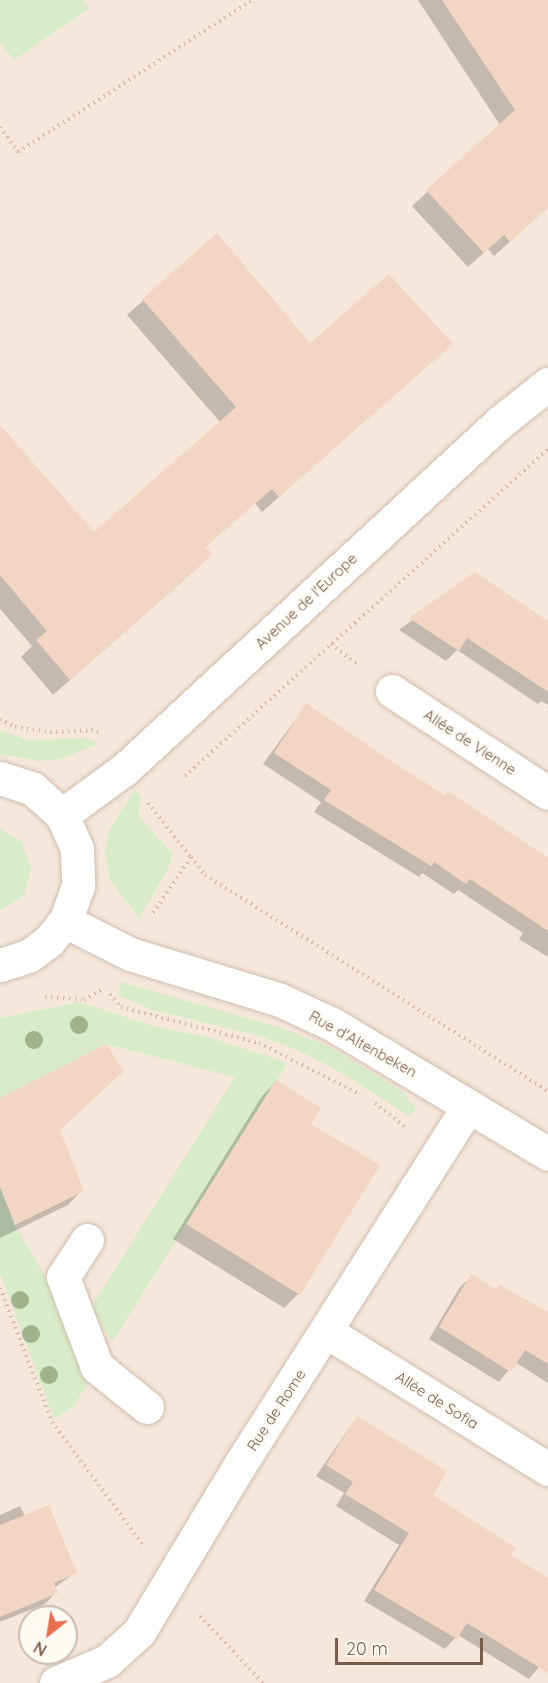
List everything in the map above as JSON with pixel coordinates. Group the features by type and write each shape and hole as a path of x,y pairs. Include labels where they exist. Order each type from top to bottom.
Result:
{"street":[{"name":"Avenue de l'Europe","path":"62,815 126,768 499,423 548,384"},
{"name":"Allée de Vienne","path":"392,691 548,793"},
{"path":"0,778 33,789 62,815 77,849 78,886 66,921 49,941 28,956 0,965"},
{"name":"Rue d'Altenbeken","path":"66,921 130,954 307,1012 361,1039 548,1154"},
{"name":"Rue de Rome","path":"56,1683 108,1661 139,1632 468,1106"},
{"path":"87,1240 63,1277 97,1367 147,1407"},
{"name":"Allée de Sofia","path":"327,1332 548,1469"}],"path":[{"path":"0,127 18,152 252,0"},
{"path":"177,784 548,449"},
{"path":"159,799 151,807 205,875 548,1091"},
{"path":"147,923 191,857"},
{"path":"33,999 84,1000 105,987 121,1007 259,1043 362,1095"},
{"path":"371,1100 438,1153"},
{"path":"0,1288 52,1422 169,1583 263,1683"}],"shaded area":[{"path":"0,0 548,0 548,1683 0,1683"}],"green space":[{"path":"0,0 83,0 89,9 14,60 0,42"},
{"path":"0,730 28,740 87,738 97,744 62,759 39,761 0,754"},
{"path":"135,789 141,799 138,816 173,854 167,871 139,918 110,880 105,851 109,830"},
{"path":"0,829 21,841 31,868 24,895 0,911"},
{"path":"121,982 279,1027 330,1047 402,1091 417,1110 408,1115 335,1069 295,1049 259,1036 153,1010 118,995"},
{"path":"80,1002 153,1026 212,1038 288,1063 112,1342 91,1308 235,1077 106,1044 0,1098 0,1018"},
{"path":"0,1187 15,1225 97,1367 74,1406 54,1419 0,1273"}],"building":[{"path":"442,0 548,0 548,207 510,242 504,235 484,253 426,190 515,110"},
{"path":"217,233 310,343 389,274 453,344 279,497 272,489 205,547 213,554 70,680 36,640 47,631 0,575 0,425 94,532 236,407 142,299"},
{"path":"475,572 548,621 548,692 467,638 459,651 409,618"},
{"path":"306,703 397,765 445,795 448,791 548,858 548,931 470,879 466,884 434,862 431,866 324,800 331,790 274,753"},
{"path":"106,1044 124,1071 60,1130 84,1191 15,1225 0,1187 0,1098"},
{"path":"276,1080 321,1108 311,1124 380,1165 300,1295 186,1224"},
{"path":"471,1274 497,1290 500,1285 548,1312 548,1364 525,1350 511,1372 439,1327"},
{"path":"357,1416 447,1471 433,1495 516,1548 511,1555 548,1578 548,1673 467,1623 457,1639 374,1590 409,1533 345,1494 353,1482 326,1465"},
{"path":"49,1505 77,1573 54,1583 58,1593 29,1605 18,1605 18,1610 0,1617 0,1525"}]}
